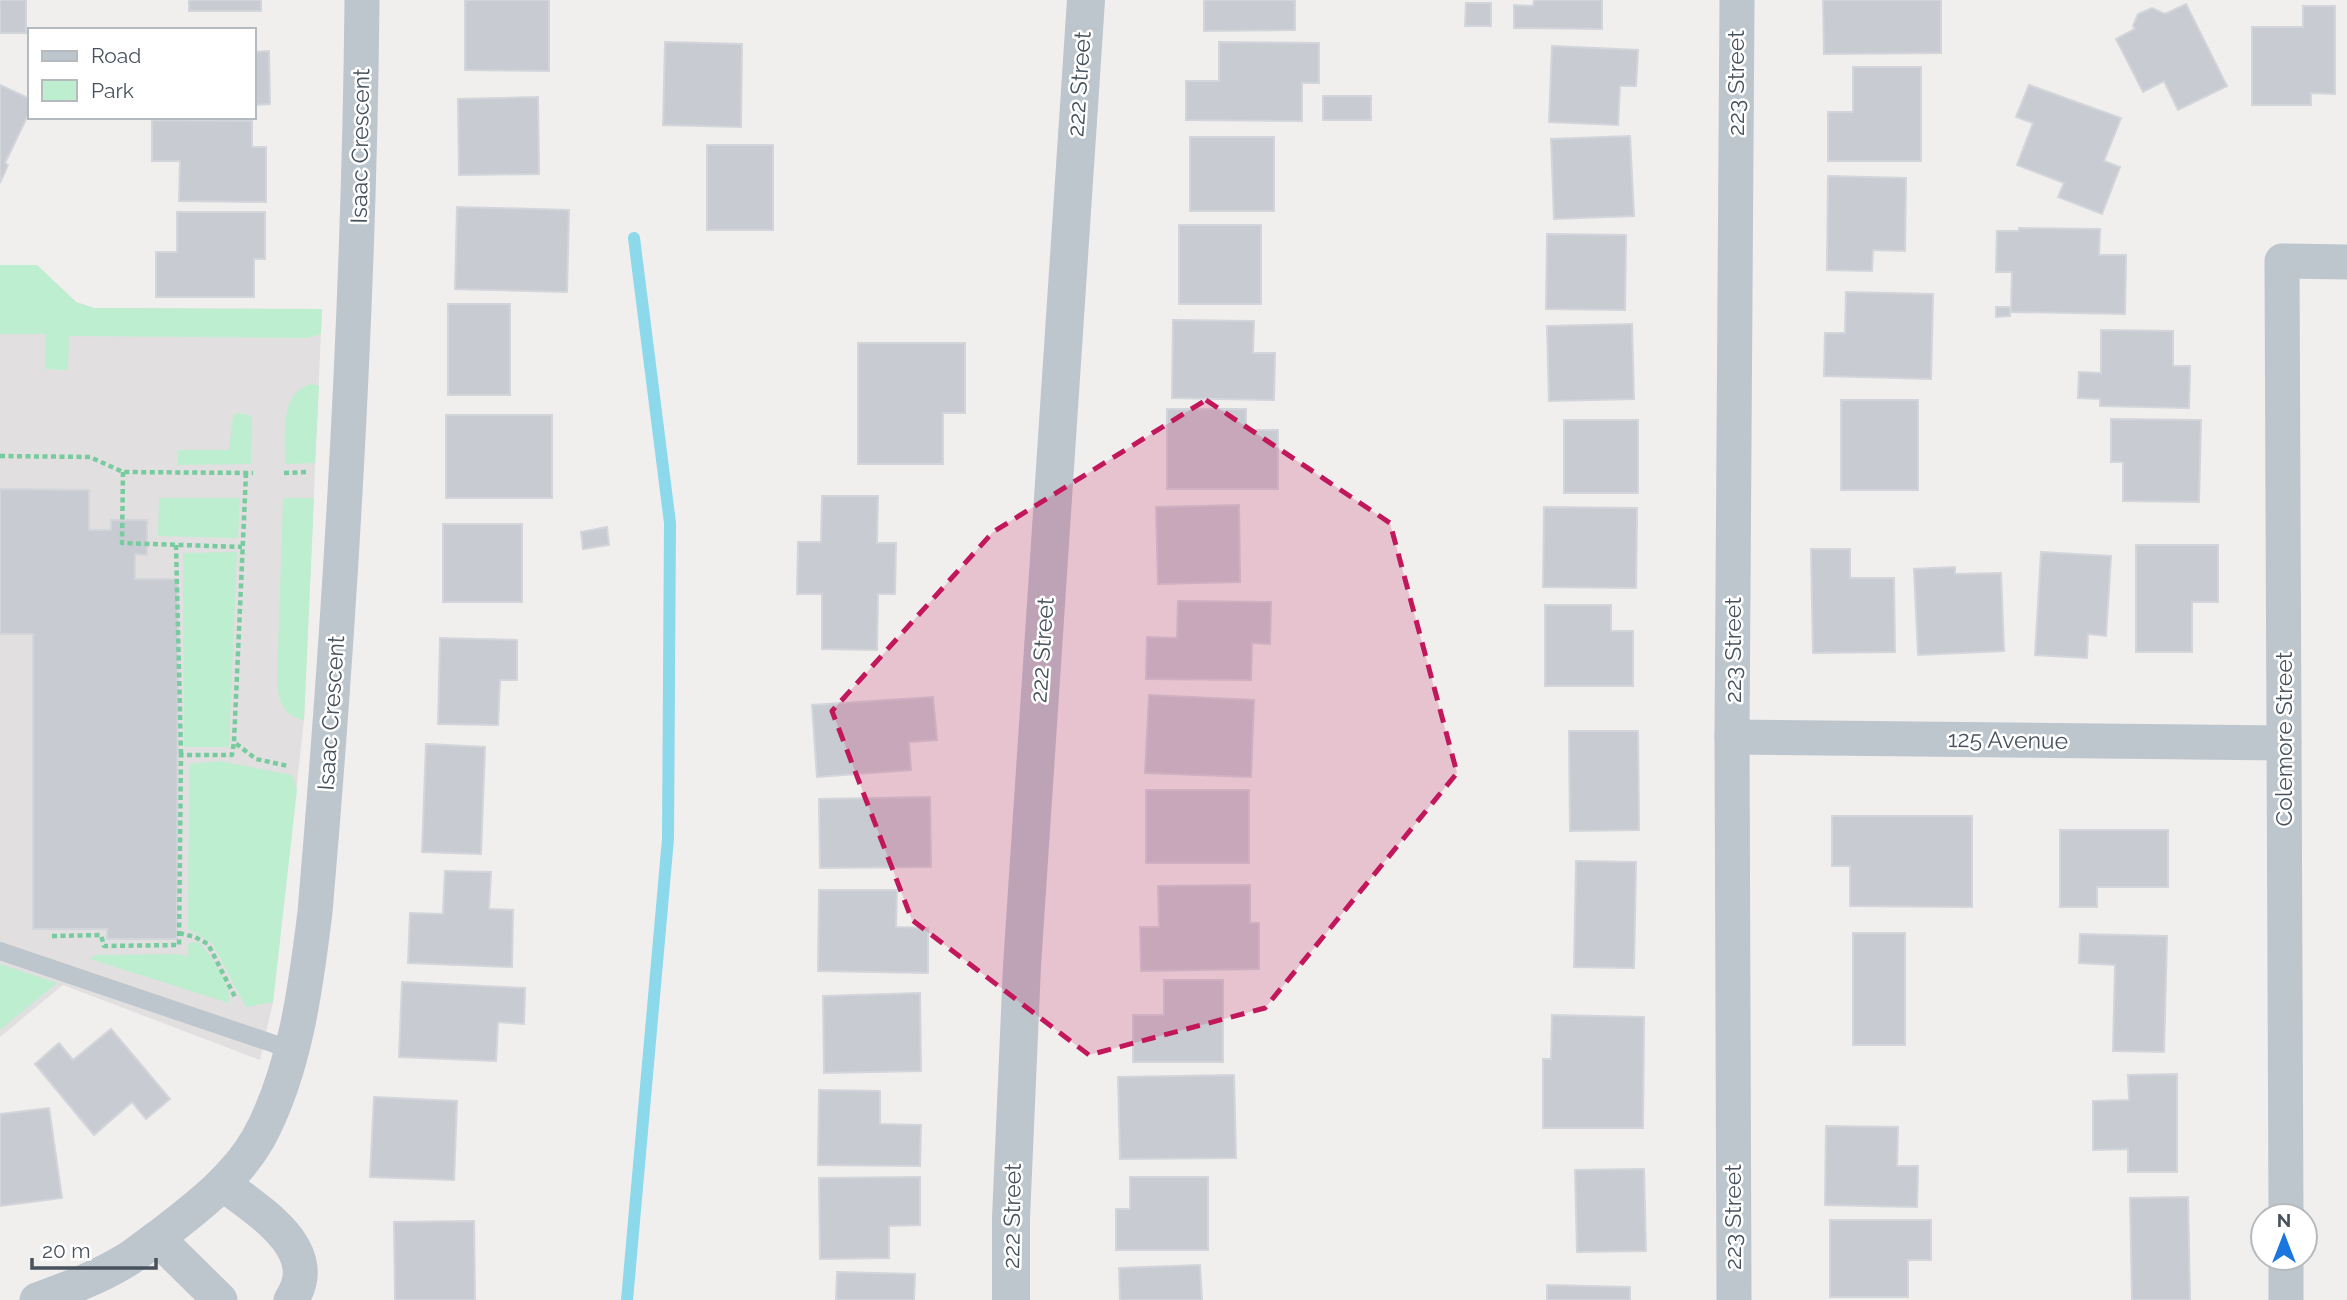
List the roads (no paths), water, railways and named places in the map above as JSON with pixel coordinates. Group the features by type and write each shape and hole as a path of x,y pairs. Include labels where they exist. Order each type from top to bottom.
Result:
{"street":[{"name":"Isaac Crescent","path":"37,1300 84,1283 116,1266 157,1238 223,1184 257,1139 292,1050 309,963 315,912 340,590 360,171 362,0"},
{"name":"222 Street","path":"1011,1300 1012,1204 1022,966 1086,0"},
{"name":"223 Street","path":"1734,1300 1732,737 1737,0"},
{"name":"Colemore Street","path":"2286,1202 2282,261 2347,262"},
{"name":"125 Avenue","path":"1732,737 2284,743"},
{"path":"223,1184 267,1218 294,1247 300,1276 291,1300"},
{"path":"157,1238 220,1300"},
{"path":"2286,1272 2286,1300"}],"lane":[{"path":"0,951 292,1050"}],"waterway":[{"path":"627,1300 668,839 670,523 634,238"}]}
